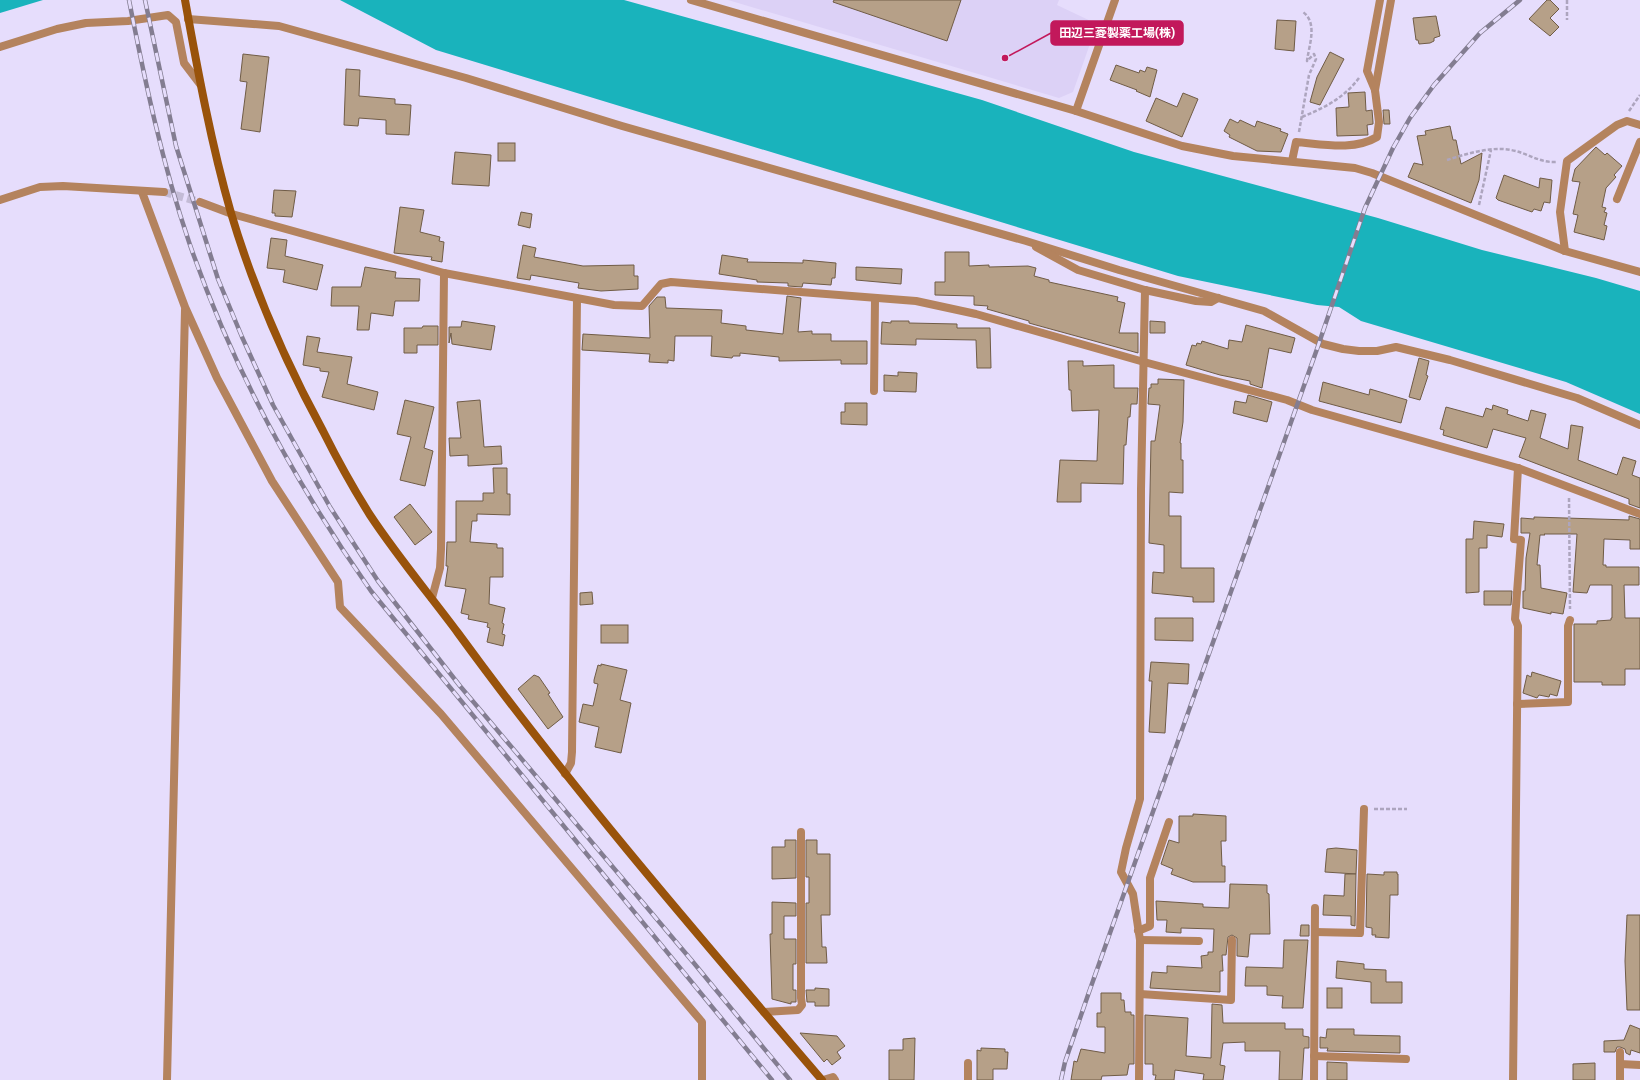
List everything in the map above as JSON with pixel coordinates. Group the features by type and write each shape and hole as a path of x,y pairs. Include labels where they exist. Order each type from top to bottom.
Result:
{"street":[{"path":"691,0 1076,112 1182,146 1233,156 1355,168 1372,173 1565,251 1640,272"},
{"path":"1076,112 1115,0"},
{"path":"1292,161 1296,142 1356,145 1368,143 1377,137 1379,122 1375,90 1367,72 1380,0"},
{"path":"1375,90 1391,0"},
{"path":"186,3 210,132 232,214 249,265 283,349 323,431 370,514 512,708 565,774 764,1012 823,1080 833,1077 835,1080"},
{"path":"0,47 57,29 86,23 168,15 176,22 184,63 200,84"},
{"path":"188,19 279,26 466,78 622,126 1026,241 1119,270 1264,311 1323,344 1359,351 1377,351 1396,347 1442,358 1578,398 1640,425"},
{"path":"1565,251 1560,212 1566,161 1617,125 1627,121 1640,125"},
{"path":"1617,199 1640,142"},
{"path":"0,200 40,187 100,187 142,192 164,192"},
{"path":"142,192 185,307 217,378 272,481 338,582 340,607 441,714 702,1022 702,1080"},
{"path":"200,202 232,214 444,273 614,305 642,306 661,284 671,282 916,301 976,314 1144,362 1288,400 1312,410 1518,468 1640,514"},
{"path":"1026,241 1078,270 1145,290 1196,301 1212,302 1218,298"},
{"path":"432,598 440,568 441,548 444,273"},
{"path":"1139,1080 1140,940 1133,894 1121,872 1126,848 1140,799 1141,489 1145,290"},
{"path":"565,774 571,763 572,752 578,299"},
{"path":"874,391 875,299"},
{"path":"167,1080 185,307"},
{"path":"1513,1080 1518,626 1516,619 1521,540 1514,539 1518,468"},
{"path":"1516,704 1568,702 1568,626 1570,620"},
{"path":"1315,932 1360,933 1364,809"},
{"path":"1138,931 1150,926 1150,878 1169,822"},
{"path":"764,1012 789,1012 798,1010 802,1005 801,832"},
{"path":"1314,1080 1315,908"},
{"path":"1140,940 1199,941"},
{"path":"1140,994 1231,1000 1232,940"},
{"path":"1620,1052 1620,1080"},
{"path":"1314,1056 1406,1059"},
{"path":"968,1063 968,1080"},
{"path":"1620,1064 1640,1064"}],"path":[{"path":"1567,0 1568,20"},
{"path":"1296,142 1309,75 1316,58 1314,54 1307,61 1312,28 1311,20 1303,12"},
{"path":"1302,116 1322,108 1340,97 1351,88 1361,75 1367,72"},
{"path":"1627,121 1630,108 1640,95"},
{"path":"1446,160 1473,153 1510,149 1547,162 1566,161"},
{"path":"1477,215 1491,150"},
{"path":"1568,486 1570,620"},
{"path":"1364,809 1407,809"}],"shaded area":[{"path":"0,0 43,0 0,13"},
{"path":"340,0 624,0 982,100 1134,152 1378,218 1482,250 1596,278 1640,291 1640,414 1566,382 1361,321 1339,307 1317,305 1178,276 436,50"},
{"path":"728,0 1059,0 1057,5 1097,24 1073,92 1059,98"}],"building":[{"path":"834,0 961,0 947,41 833,2"},
{"path":"1547,0 1550,0 1559,9 1550,18 1559,27 1550,36 1529,19"},
{"path":"1436,16 1440,36 1434,38 1434,41 1430,43 1419,44 1418,40 1416,40 1413,18"},
{"path":"1277,20 1296,21 1294,51 1275,49"},
{"path":"1330,52 1344,59 1320,105 1310,102 1317,77"},
{"path":"243,54 269,57 260,132 241,129 247,82 240,81"},
{"path":"1116,65 1139,73 1140,70 1145,72 1147,67 1157,70 1150,97 1136,91 1137,90 1110,80"},
{"path":"346,69 360,70 359,96 395,99 395,104 411,105 409,135 386,134 386,120 359,118 358,126 344,125"},
{"path":"1365,92 1366,111 1372,110 1373,122 1373,124 1367,125 1368,135 1337,136 1336,108 1349,107 1348,93"},
{"path":"1183,93 1198,99 1182,137 1146,121 1156,98 1177,107"},
{"path":"1383,110 1389,110 1390,124 1384,124"},
{"path":"1230,119 1238,123 1240,120 1255,127 1257,121 1281,129 1280,131 1288,134 1281,152 1257,151 1229,137 1230,135 1224,131"},
{"path":"1450,126 1453,140 1456,140 1461,164 1482,153 1479,180 1471,203 1408,177 1414,163 1423,165 1417,136 1426,135 1425,131"},
{"path":"498,143 515,143 515,161 498,161"},
{"path":"1596,147 1605,155 1607,153 1622,166 1614,175 1616,177 1606,188 1602,207 1606,208 1604,212 1607,213 1604,225 1607,226 1604,240 1574,232 1578,215 1573,214 1580,182 1572,181 1575,169"},
{"path":"455,152 491,155 489,186 452,184"},
{"path":"1504,175 1539,188 1540,178 1552,180 1550,203 1544,202 1541,211 1534,209 1532,212 1498,200 1496,198"},
{"path":"274,190 296,191 292,217 275,216 275,213 272,213"},
{"path":"400,207 424,210 420,232 440,237 439,241 444,242 442,262 431,260 432,257 394,253"},
{"path":"521,212 532,214 530,228 518,225"},
{"path":"271,238 287,240 285,256 323,265 317,290 283,282 285,270 267,268"},
{"path":"523,245 536,248 534,257 583,266 634,265 634,276 638,276 638,289 601,291 578,288 579,283 531,275 530,280 517,278"},
{"path":"945,252 969,252 969,266 1028,266 1036,268 1034,276 1049,280 1049,282 1118,297 1117,301 1125,303 1119,333 1138,333 1138,353 1029,323 1029,321 987,309 988,306 974,305 974,296 935,295 935,282 945,282"},
{"path":"722,255 748,259 747,262 803,263 803,260 836,263 835,278 832,278 831,285 803,283 802,287 788,286 788,283 757,282 757,280 719,274"},
{"path":"365,267 396,272 395,278 420,279 419,301 395,301 393,316 371,313 369,330 357,330 359,306 331,306 332,287 361,287"},
{"path":"856,267 902,269 901,284 856,280"},
{"path":"787,296 801,298 798,332 812,331 812,334 831,334 831,341 867,341 867,364 841,364 841,360 779,361 779,357 740,353 740,356 733,356 732,358 711,356 712,336 675,336 674,361 668,360 668,363 649,362 650,354 582,350 583,334 650,338 649,306 657,297 665,297 666,308 722,310 721,323 746,326 746,330 783,334"},
{"path":"462,321 495,326 491,350 452,344 451,333 449,343 449,327 461,327"},
{"path":"891,321 957,324 957,328 990,328 991,368 977,368 976,340 916,339 916,345 881,344 882,322 891,323"},
{"path":"1150,321 1165,322 1165,333 1150,333"},
{"path":"1246,325 1295,338 1291,353 1269,348 1262,388 1250,384 1250,381 1220,375 1186,365 1192,345 1196,346 1197,343 1201,344 1202,341 1228,349 1229,340 1242,342"},
{"path":"423,326 438,326 438,345 417,345 417,353 404,353 404,328 422,328"},
{"path":"307,336 320,338 317,352 352,357 347,384 378,392 374,410 322,397 329,372 320,371 320,368 303,365"},
{"path":"1419,358 1429,361 1426,375 1428,376 1420,400 1409,397"},
{"path":"1068,361 1083,361 1083,366 1114,365 1114,388 1138,388 1137,404 1131,404 1130,417 1128,417 1126,445 1124,445 1123,484 1081,483 1081,502 1057,502 1060,460 1097,461 1099,410 1072,411 1071,390 1069,390"},
{"path":"898,372 917,373 916,392 884,391 884,375 898,376"},
{"path":"1158,379 1184,380 1183,422 1180,443 1181,460 1183,460 1183,493 1169,492 1169,516 1181,516 1181,568 1214,568 1214,602 1193,602 1193,597 1152,593 1153,572 1164,573 1164,545 1149,543 1151,441 1155,441 1160,405 1148,404 1149,388 1151,388 1151,384 1158,384"},
{"path":"1323,382 1369,395 1370,389 1407,400 1401,423 1319,401"},
{"path":"1248,395 1272,402 1267,422 1233,413 1235,401 1246,403"},
{"path":"405,400 434,407 424,448 433,451 425,486 400,480 411,437 397,434"},
{"path":"480,400 484,447 501,446 502,464 468,466 468,455 450,456 449,438 461,438 457,402"},
{"path":"845,403 867,403 867,425 841,424 841,412 845,412"},
{"path":"1493,405 1508,410 1507,414 1528,421 1531,410 1546,414 1540,438 1568,449 1571,425 1583,427 1578,460 1617,475 1623,457 1636,461 1632,475 1640,478 1640,508 1629,504 1629,499 1519,457 1526,438 1493,429 1487,448 1443,435 1444,430 1440,429 1446,407 1483,417 1486,408 1492,410"},
{"path":"493,468 507,468 507,494 510,494 510,515 477,514 477,521 472,521 470,542 497,544 497,548 503,548 503,577 490,577 489,604 505,608 502,623 504,624 502,634 505,635 503,646 487,642 490,628 487,627 488,623 468,619 469,615 461,613 466,589 445,586 448,566 446,566 447,542 456,542 456,501 483,501 483,493 494,493"},
{"path":"410,504 432,532 415,545 394,517"},
{"path":"1629,516 1640,519 1640,549 1630,549 1630,540 1604,539 1603,565 1606,565 1606,567 1639,567 1639,585 1624,585 1625,618 1640,618 1640,669 1625,669 1625,685 1602,685 1602,682 1574,682 1574,624 1597,624 1597,621 1611,620 1612,585 1590,585 1587,593 1573,592 1577,534 1540,535 1537,565 1540,565 1541,588 1567,593 1563,614 1551,612 1551,614 1523,608 1526,558 1530,533 1521,533 1521,518 1534,519 1534,517 1629,520"},
{"path":"1474,521 1504,524 1502,537 1487,535 1487,548 1479,548 1479,592 1466,593 1466,539 1473,539"},
{"path":"1484,591 1512,591 1511,605 1484,605"},
{"path":"592,592 593,604 580,605 580,593"},
{"path":"1155,618 1193,618 1193,641 1155,640"},
{"path":"601,625 628,625 628,643 601,643"},
{"path":"1151,662 1189,664 1188,684 1168,683 1165,733 1149,732 1152,681 1149,681"},
{"path":"601,664 627,670 620,700 631,703 621,753 595,747 599,727 579,722 583,704 593,706 598,684 594,683 594,680 598,665 601,666"},
{"path":"1532,672 1561,681 1557,696 1550,694 1549,697 1539,695 1537,698 1523,693 1527,675 1531,677"},
{"path":"534,675 539,677 550,693 548,694 563,717 548,729 518,689"},
{"path":"1193,814 1226,816 1226,841 1221,841 1222,866 1225,866 1225,882 1193,882 1171,874 1173,869 1161,864 1169,840 1179,843 1179,816 1193,816"},
{"path":"785,840 796,840 796,878 772,879 772,847 785,847"},
{"path":"806,840 817,840 817,854 830,854 830,915 821,915 822,947 826,947 827,963 806,963 806,903 809,903 809,877 806,877"},
{"path":"1336,848 1357,850 1356,874 1325,872 1327,849"},
{"path":"1384,872 1397,872 1398,874 1398,895 1390,895 1389,938 1375,937 1376,935 1372,935 1372,928 1366,927 1367,874 1384,875"},
{"path":"1345,874 1356,874 1355,926 1351,925 1351,916 1323,915 1324,895 1344,896"},
{"path":"1230,884 1267,885 1267,893 1269,894 1270,934 1250,934 1248,957 1237,956 1237,938 1232,935 1228,937 1226,955 1222,955 1223,971 1220,971 1220,992 1150,988 1152,972 1167,973 1167,966 1202,968 1201,956 1208,955 1208,952 1213,952 1214,929 1181,928 1181,933 1166,932 1167,920 1157,920 1156,901 1203,904 1203,907 1229,908"},
{"path":"772,902 796,903 796,916 784,916 784,939 796,939 796,964 793,964 793,990 796,990 796,1002 791,1002 791,1004 772,999 770,934 772,934"},
{"path":"1627,915 1640,915 1640,1010 1627,1010 1625,961"},
{"path":"1301,925 1309,925 1309,936 1300,936"},
{"path":"1284,940 1308,940 1303,1008 1282,1008 1283,996 1267,995 1267,986 1245,986 1246,967 1283,968"},
{"path":"1337,961 1364,964 1364,969 1386,970 1386,982 1402,982 1402,1003 1371,1003 1371,982 1336,978"},
{"path":"815,988 829,989 829,1006 815,1006 815,1002 807,1002 806,990 815,990"},
{"path":"1327,988 1342,988 1342,1008 1327,1008"},
{"path":"1101,993 1121,993 1121,1000 1124,1000 1125,1012 1131,1012 1131,1015 1134,1015 1134,1064 1129,1064 1127,1075 1102,1076 1101,1080 1071,1080 1074,1061 1077,1062 1081,1049 1105,1053 1105,1027 1097,1027 1097,1013 1101,1013"},
{"path":"1212,1004 1222,1005 1223,1023 1285,1023 1285,1029 1303,1029 1303,1036 1309,1037 1309,1048 1304,1048 1302,1080 1279,1080 1280,1051 1245,1051 1245,1042 1223,1043 1220,1065 1225,1066 1223,1080 1203,1080 1204,1074 1175,1070 1174,1080 1155,1080 1156,1075 1153,1075 1153,1064 1145,1064 1145,1015 1188,1018 1186,1056 1211,1058"},
{"path":"1630,1025 1640,1029 1640,1053 1631,1050 1630,1055 1626,1053 1625,1049 1620,1047 1617,1047 1615,1052 1604,1052 1604,1041 1624,1040"},
{"path":"1327,1029 1354,1029 1354,1035 1400,1036 1400,1053 1327,1051 1328,1048 1320,1048 1320,1037 1326,1038"},
{"path":"800,1033 837,1036 845,1046 837,1052 841,1058 832,1065 827,1059 824,1062"},
{"path":"915,1038 914,1080 889,1080 889,1050 903,1050 903,1039"},
{"path":"981,1048 1005,1049 1005,1052 1008,1052 1007,1069 993,1069 993,1080 977,1080 977,1050 981,1051"},
{"path":"1327,1062 1347,1063 1347,1080 1327,1080"},
{"path":"1595,1063 1595,1080 1573,1080 1573,1064"}],"tunnel":[{"path":"164,192 200,202"}],"railway":[{"path":"129,0 162,152 189,242 206,288 245,379 291,466 343,550 371,591 772,1080"},
{"path":"145,0 176,146 218,279 242,337 273,405 330,507 378,581 460,686 693,962 790,1080"},
{"path":"1061,1080 1065,1062 1088,995 1317,349 1365,208 1393,148 1410,118 1434,85 1480,33 1520,0"}],"place":[{"name":"田辺三菱製薬工場(株)","path":"1005,58"}]}
